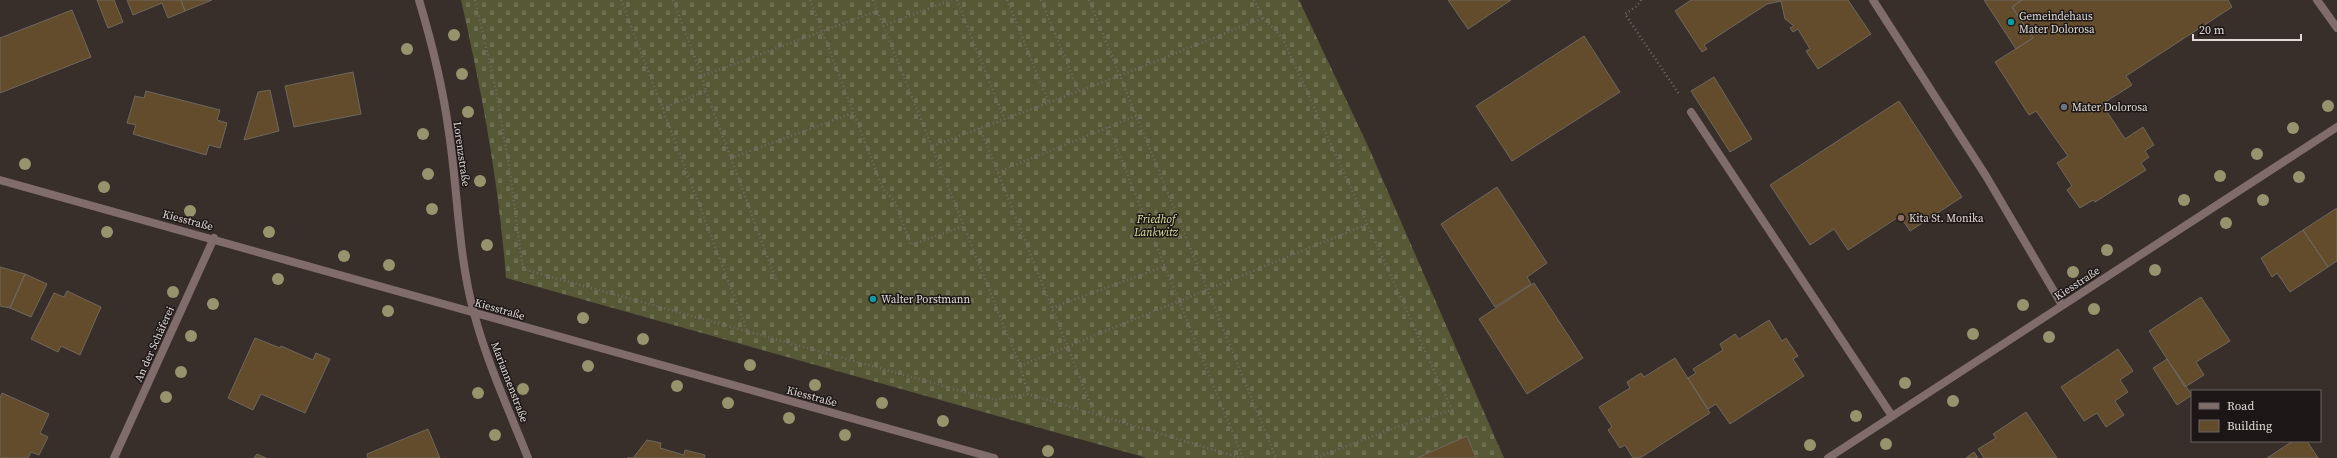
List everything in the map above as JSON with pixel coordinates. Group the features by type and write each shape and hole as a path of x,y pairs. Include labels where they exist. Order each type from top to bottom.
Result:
{"street":[{"name":"Lorenzstraße","path":"419,0 430,40 449,131 466,277 473,313"},
{"path":"1873,0 1986,176 2062,305"},
{"path":"2317,0 2337,28"},
{"path":"1691,112 1892,416"},
{"name":"Kiesstraße","path":"1828,458 2337,127"},
{"name":"Kiesstraße","path":"0,180 214,238 473,313 994,458"},
{"name":"An der Schäferei","path":"114,458 214,238"},
{"name":"Mariannenstraße","path":"473,313 486,352 528,458"}],"path":[{"path":"475,0 495,86 509,166 523,269 994,400 1028,394 1242,458"},
{"path":"621,0 747,331"},
{"path":"673,0 776,280"},
{"path":"810,0 883,189 894,200 911,245 964,226"},
{"path":"873,0 933,146 1020,366 1028,394"},
{"path":"883,26 951,0"},
{"path":"957,0 1004,118"},
{"path":"1007,0 1049,103"},
{"path":"1041,0 1079,92"},
{"path":"1089,0 1276,458"},
{"path":"1254,0 1263,18 1282,37 1452,410 1394,428 1315,458"},
{"path":"1641,0 1637,6 1625,14 1691,112"},
{"path":"702,76 877,11"},
{"path":"933,146 1004,118 1079,92 1263,18"},
{"path":"663,108 706,91"},
{"path":"731,158 854,113"},
{"path":"998,172 1136,116"},
{"path":"1108,127 1242,458"},
{"path":"980,128 1094,414"},
{"path":"1020,366 1368,224"},
{"path":"1052,308 1165,266"}],"green space":[{"name":"Friedhof Lankwitz","path":"461,0 1299,0 1368,146 1504,458 1147,458 506,278 499,208 489,138"}],"building":[{"path":"97,0 114,0 123,22 108,28"},
{"path":"127,0 181,0 185,11 168,18 162,3 133,15"},
{"path":"181,0 212,0 185,11"},
{"path":"1448,0 1511,0 1468,29"},
{"path":"1691,0 1848,0 1871,34 1818,69 1806,51 1810,49 1798,29 1793,32 1790,28 1794,26 1785,19 1781,1 1767,4 1704,45 1707,49 1702,52 1675,11"},
{"name":"Gemeindehaus Mater Dolorosa","path":"1984,0 2022,0 2012,7 2033,38 2016,49"},
{"name":"Mater Dolorosa","path":"2022,0 2228,0 2232,7 2126,76 2132,85 2102,104 2125,139 2143,127 2154,145 2145,151 2149,157 2141,163 2146,170 2095,202 2093,200 2080,208 2067,190 2072,186 2057,163 2068,156 2036,111 2029,115 1995,62 2033,38 2012,7"},
{"path":"72,10 91,57 0,93 0,38"},
{"path":"1584,36 1620,92 1512,161 1476,106"},
{"path":"353,72 361,114 294,127 285,86"},
{"path":"1714,77 1752,139 1730,152 1691,91"},
{"path":"270,90 279,131 244,140 258,92"},
{"path":"146,91 220,110 217,120 227,123 220,148 209,145 206,155 133,134 136,125 127,123 135,96 144,98"},
{"path":"1899,101 1962,197 1910,231 1900,216 1848,250 1834,229 1810,245 1770,185"},
{"path":"1497,187 1547,263 1527,277 1531,284 1495,307 1441,224"},
{"path":"2337,208 2337,261 2328,267 2303,230"},
{"path":"2303,230 2328,267 2290,292 2277,273 2272,277 2261,258"},
{"path":"0,267 25,274 10,308 0,306"},
{"path":"25,274 47,284 31,317 10,308"},
{"path":"1534,283 1583,358 1527,394 1479,319"},
{"path":"67,291 101,307 80,355 61,346 58,352 31,339 54,293 64,297"},
{"path":"2201,297 2230,341 2196,362 2204,375 2185,387 2149,331"},
{"path":"1769,320 1782,341 1786,338 1798,356 1793,359 1804,376 1730,424 1716,404 1708,409 1688,378 1696,373 1693,369 1723,350 1720,344 1735,334 1739,339"},
{"path":"255,338 280,348 281,346 313,360 316,353 330,359 305,413 261,394 253,410 228,398"},
{"path":"2118,349 2133,371 2120,380 2128,392 2115,401 2124,415 2106,427 2097,413 2084,421 2061,387"},
{"path":"1675,358 1710,413 1640,458 1633,458 1625,445 1620,448 1608,430 1612,427 1599,407 1630,388 1627,382 1641,373 1644,377"},
{"path":"2167,359 2191,396 2177,405 2153,368"},
{"path":"2,393 49,414 40,433 48,437 39,455 31,452 28,458 0,458 0,398"},
{"path":"2026,412 2057,458 1984,458 1978,449 1996,438 1993,434"},
{"path":"428,429 440,458 368,458 367,454"},
{"path":"1467,436 1476,458 1417,458"},
{"path":"647,440 661,443 660,448 684,455 685,450 705,455 704,458 633,458"},
{"path":"2291,442 2308,442 2318,458 2267,458"},
{"path":"1974,452 1978,458 1966,458"},
{"path":"257,454 266,458 254,458"}],"place":[{"name":"Gemeindehaus Mater Dolorosa","path":"2011,22"},
{"name":"Mater Dolorosa","path":"2064,107"},
{"name":"Kita St. Monika","path":"1901,218"},
{"name":"Walter Porstmann","path":"873,299"}]}
